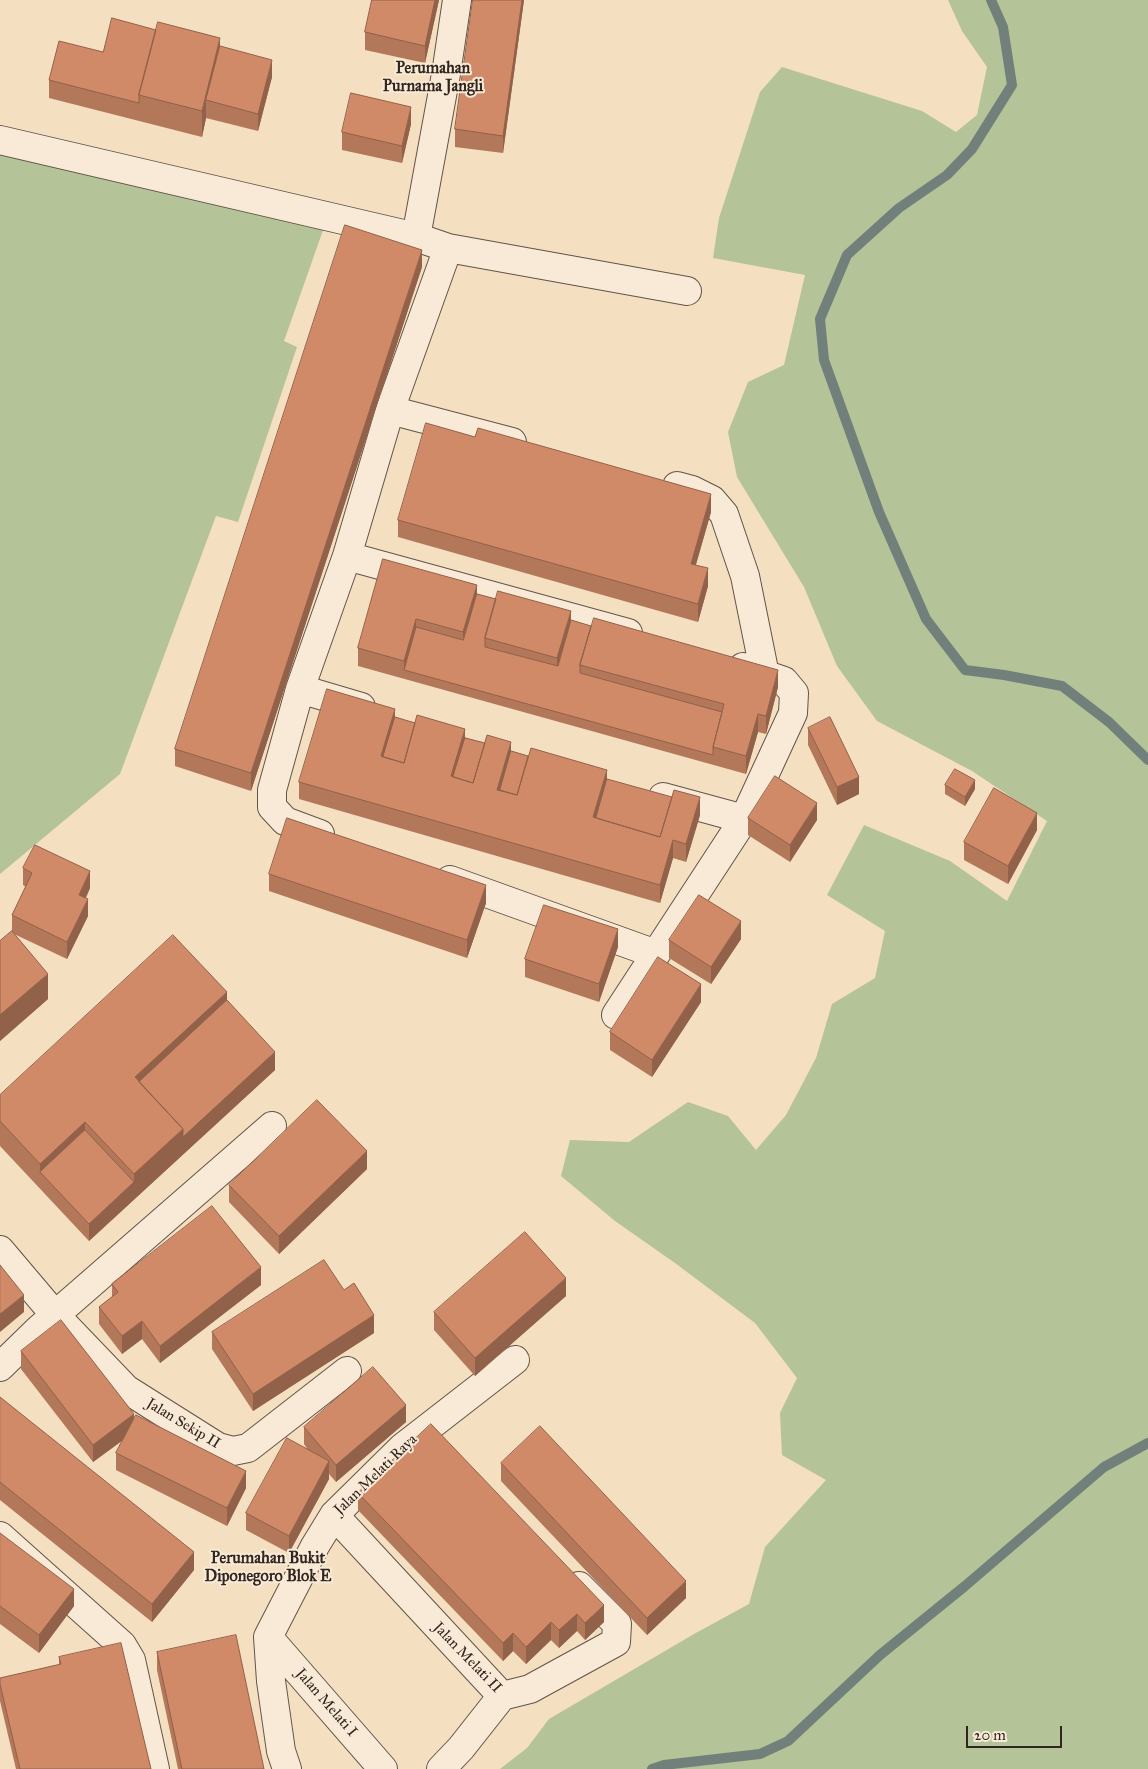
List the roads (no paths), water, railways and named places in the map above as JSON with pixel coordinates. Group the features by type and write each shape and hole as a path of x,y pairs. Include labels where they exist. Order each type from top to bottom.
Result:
{"street":[{"path":"416,237 446,74 457,0"},
{"path":"0,140 416,237 448,248 687,291"},
{"path":"341,841 285,821 272,806 272,790 300,689 347,556 390,410 448,248"},
{"path":"390,410 532,447"},
{"path":"654,480 692,490 712,500 724,514 745,576 765,675"},
{"path":"347,556 653,640"},
{"path":"616,1015 744,819 793,713 794,693 784,681 719,660"},
{"path":"300,689 384,714"},
{"path":"639,791 744,819"},
{"path":"424,871 656,954"},
{"path":"0,1367 55,1315 272,1126"},
{"name":"Jalan Sekip II","path":"0,1250 55,1315 126,1389 218,1447 232,1451 248,1448 347,1371"},
{"name":"Jalan Melati Raya","path":"287,1769 281,1751 270,1681 268,1637 315,1546 334,1515 403,1447 514,1360"},
{"path":"427,1427 448,1448"},
{"name":"Jalan Melati II","path":"334,1515 502,1696 530,1689 616,1642 617,1624 560,1567"},
{"path":"0,1536 128,1652 155,1769"},
{"name":"Jalan Melati I","path":"268,1637 383,1769"},
{"path":"441,1769 461,1748 502,1696"}],"waterway":[{"path":"991,0 1003,27 1012,85 972,149 947,175 899,208 847,255 820,319 824,360 879,512 926,619 965,670 1062,686 1109,722 1148,760"},
{"path":"652,1769 664,1765 760,1754 788,1741 880,1655 965,1586 1104,1467 1148,1443"}],"district":[{"name":"Perumahan Purnama Jangli","path":"433,78"},
{"name":"Perumahan Bukit Diponegoro Blok E","path":"268,1568"}]}
